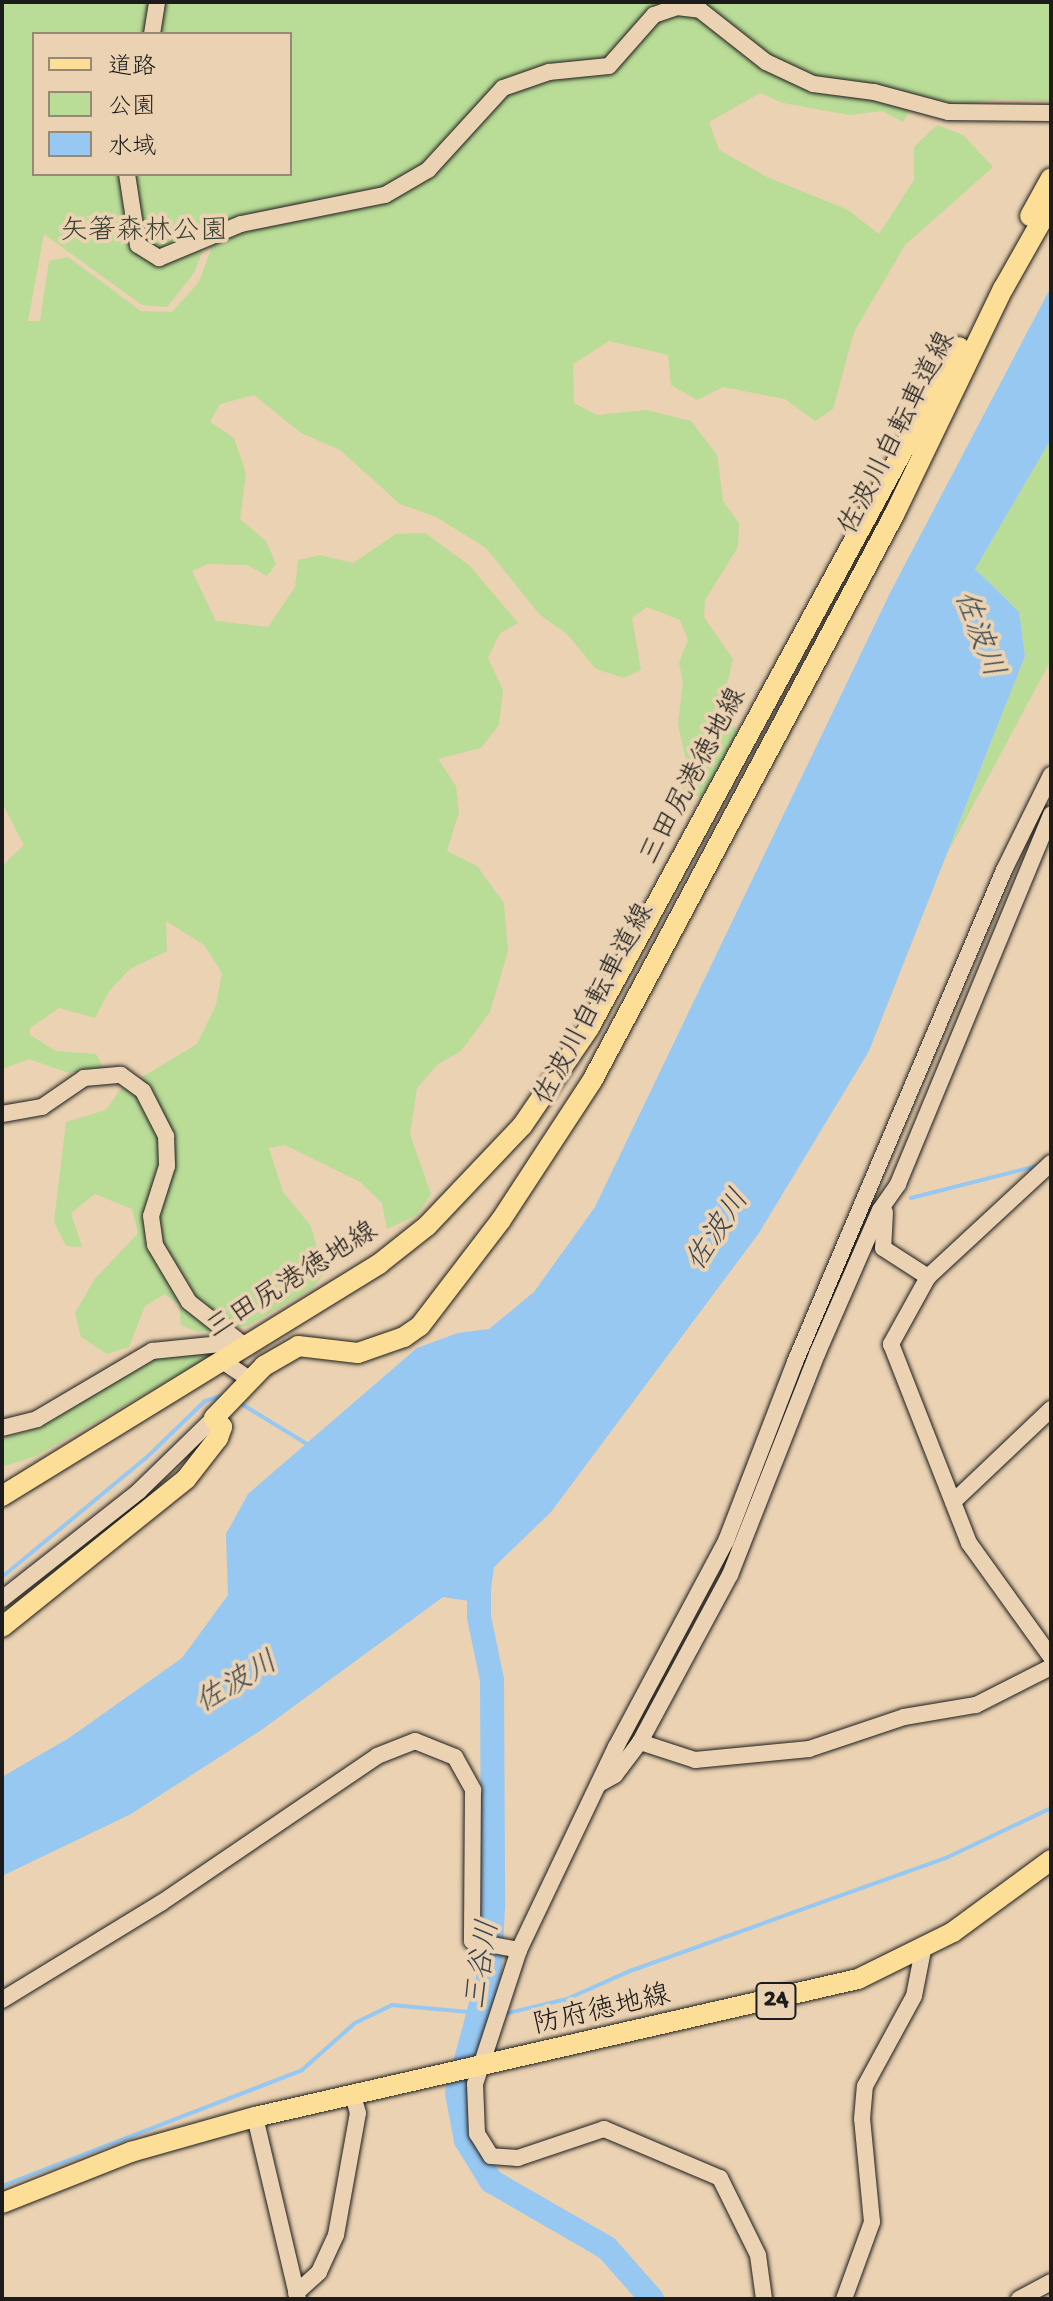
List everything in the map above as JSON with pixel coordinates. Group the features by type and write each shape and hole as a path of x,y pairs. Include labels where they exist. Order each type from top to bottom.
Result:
{"main road":[{"name":"三田尻港徳地線","path":"2,1496 221,1360 241,1342 379,1264 427,1226 512,1137 589,1028 899,467 1051,178"},
{"name":"佐波川自転車道線","path":"218,1414 246,1385 298,1346 358,1353 377,1349 420,1326 518,1196 592,1081 894,515 930,435 1051,204"},
{"path":"2,1627 186,1479 218,1438 222,1427 218,1414"},
{"name":"防府徳地線","path":"2,2203 131,2152 255,2117 476,2070 858,1979 923,1950 1051,1860"}],"street":[{"path":"152,32 157,2"},
{"path":"127,176 138,245 159,258 241,224 385,195 428,170 503,88 549,72 609,66 654,15 677,7 700,10 766,62 813,84 874,92 948,112 1051,113"},
{"path":"894,515 899,467 930,435"},
{"path":"764,2299 758,2255 720,2178 638,2139 604,2129 506,2161 491,2156 477,2134 476,2070 511,1948 726,1541 795,1362 984,920 1051,775"},
{"path":"598,1784 615,1775 640,1742 730,1575 817,1354 887,1201 995,944 1015,910 1025,873 1051,814"},
{"path":"704,818 726,829"},
{"path":"984,920 993,917 1025,873"},
{"path":"2,1114 42,1107 84,1078 121,1075 143,1091 166,1136 167,1166 151,1216 155,1245 189,1302 241,1342"},
{"path":"897,1129 901,1132 887,1201 883,1248 928,1277"},
{"path":"1050,1165 928,1277 891,1344 969,1543 1051,1657"},
{"path":"2,1428 37,1419 152,1351 241,1342"},
{"path":"221,1360 246,1385"},
{"path":"953,1502 1051,1409"},
{"path":"2,1599 139,1491 218,1414"},
{"path":"640,1742 695,1760 740,1752 809,1749 904,1717 976,1705 1051,1667"},
{"path":"2,2000 161,1903 354,1770 398,1745 415,1741 435,1745 467,1771 475,1816 472,1941 511,1948"},
{"path":"844,2299 872,2222 862,2119 865,2086 914,1996 923,1950"},
{"path":"297,2296 319,2272 336,2235 358,2113 353,2096"},
{"path":"255,2117 297,2296"},
{"path":"1019,2299 1051,2282"}],"green space":[{"name":"矢箸森林公園","path":"2,2 1051,2 1051,101 1002,99 958,105 919,96 903,122 882,111 849,115 783,103 760,93 709,122 719,150 767,177 848,210 879,234 914,180 914,147 937,125 963,135 993,167 905,245 854,332 833,409 815,421 785,399 723,387 697,400 671,385 668,355 609,341 573,364 574,403 597,415 646,410 691,421 717,455 723,501 739,523 738,547 705,600 704,617 733,659 722,706 738,732 702,798 682,789 687,766 678,724 683,682 679,663 688,640 680,620 647,607 632,618 641,670 624,678 596,669 567,634 540,615 486,548 436,517 400,504 340,450 301,433 254,395 220,404 210,422 234,438 246,473 240,519 266,541 276,564 267,576 247,565 208,564 192,571 216,621 268,627 295,587 298,560 320,555 353,563 396,534 425,533 470,566 518,623 500,633 488,658 503,690 499,725 481,748 438,759 456,786 459,812 447,851 477,866 504,903 508,951 490,1012 461,1051 438,1064 417,1088 410,1134 431,1194 417,1215 387,1229 382,1203 360,1182 285,1145 269,1148 283,1192 311,1226 324,1274 312,1289 248,1326 198,1332 181,1325 179,1305 165,1294 145,1306 129,1347 107,1354 81,1337 75,1313 94,1280 138,1233 132,1209 95,1194 71,1213 82,1247 66,1246 54,1222 66,1122 106,1110 119,1091 197,1044 216,1005 222,973 204,945 166,921 167,951 130,969 109,991 95,1018 59,1008 30,1028 30,1035 56,1051 96,1054 103,1067 69,1073 29,1059 2,1069 2,866 24,845 3,805","holes":["44,234 142,305 167,307 194,273 206,242 211,249 199,282 172,312 141,311 68,257 49,261 40,321 28,321"]},
{"path":"1051,439 1051,660 948,852 1025,656 1019,612 975,569"},
{"path":"207,1346 208,1358 36,1456 2,1467 2,1439 41,1427 138,1364"}],"water":[{"name":"佐波川","path":"1051,287 1051,439 975,569 1019,612 1025,656 869,1051 759,1233 551,1512 494,1567 489,1604 443,1597 260,1731 131,1814 2,1876 2,1777 69,1738 182,1658 228,1595 226,1534 248,1494 417,1348 458,1333 489,1329 534,1292 595,1207 891,591"}],"waterway":[{"path":"911,1198 1040,1165"},
{"path":"2,1577 146,1458 205,1401 225,1395"},
{"path":"240,1403 307,1444"},
{"name":"三谷川","path":"479,1572 479,1617 492,1680 493,1907 490,1971 457,2093 466,2140 491,2181 607,2248 652,2299"},
{"path":"504,2014 567,1999 630,1971 948,1857 1051,1808"},
{"path":"2,2186 302,2070 355,2023 392,2005 491,2014"}]}
